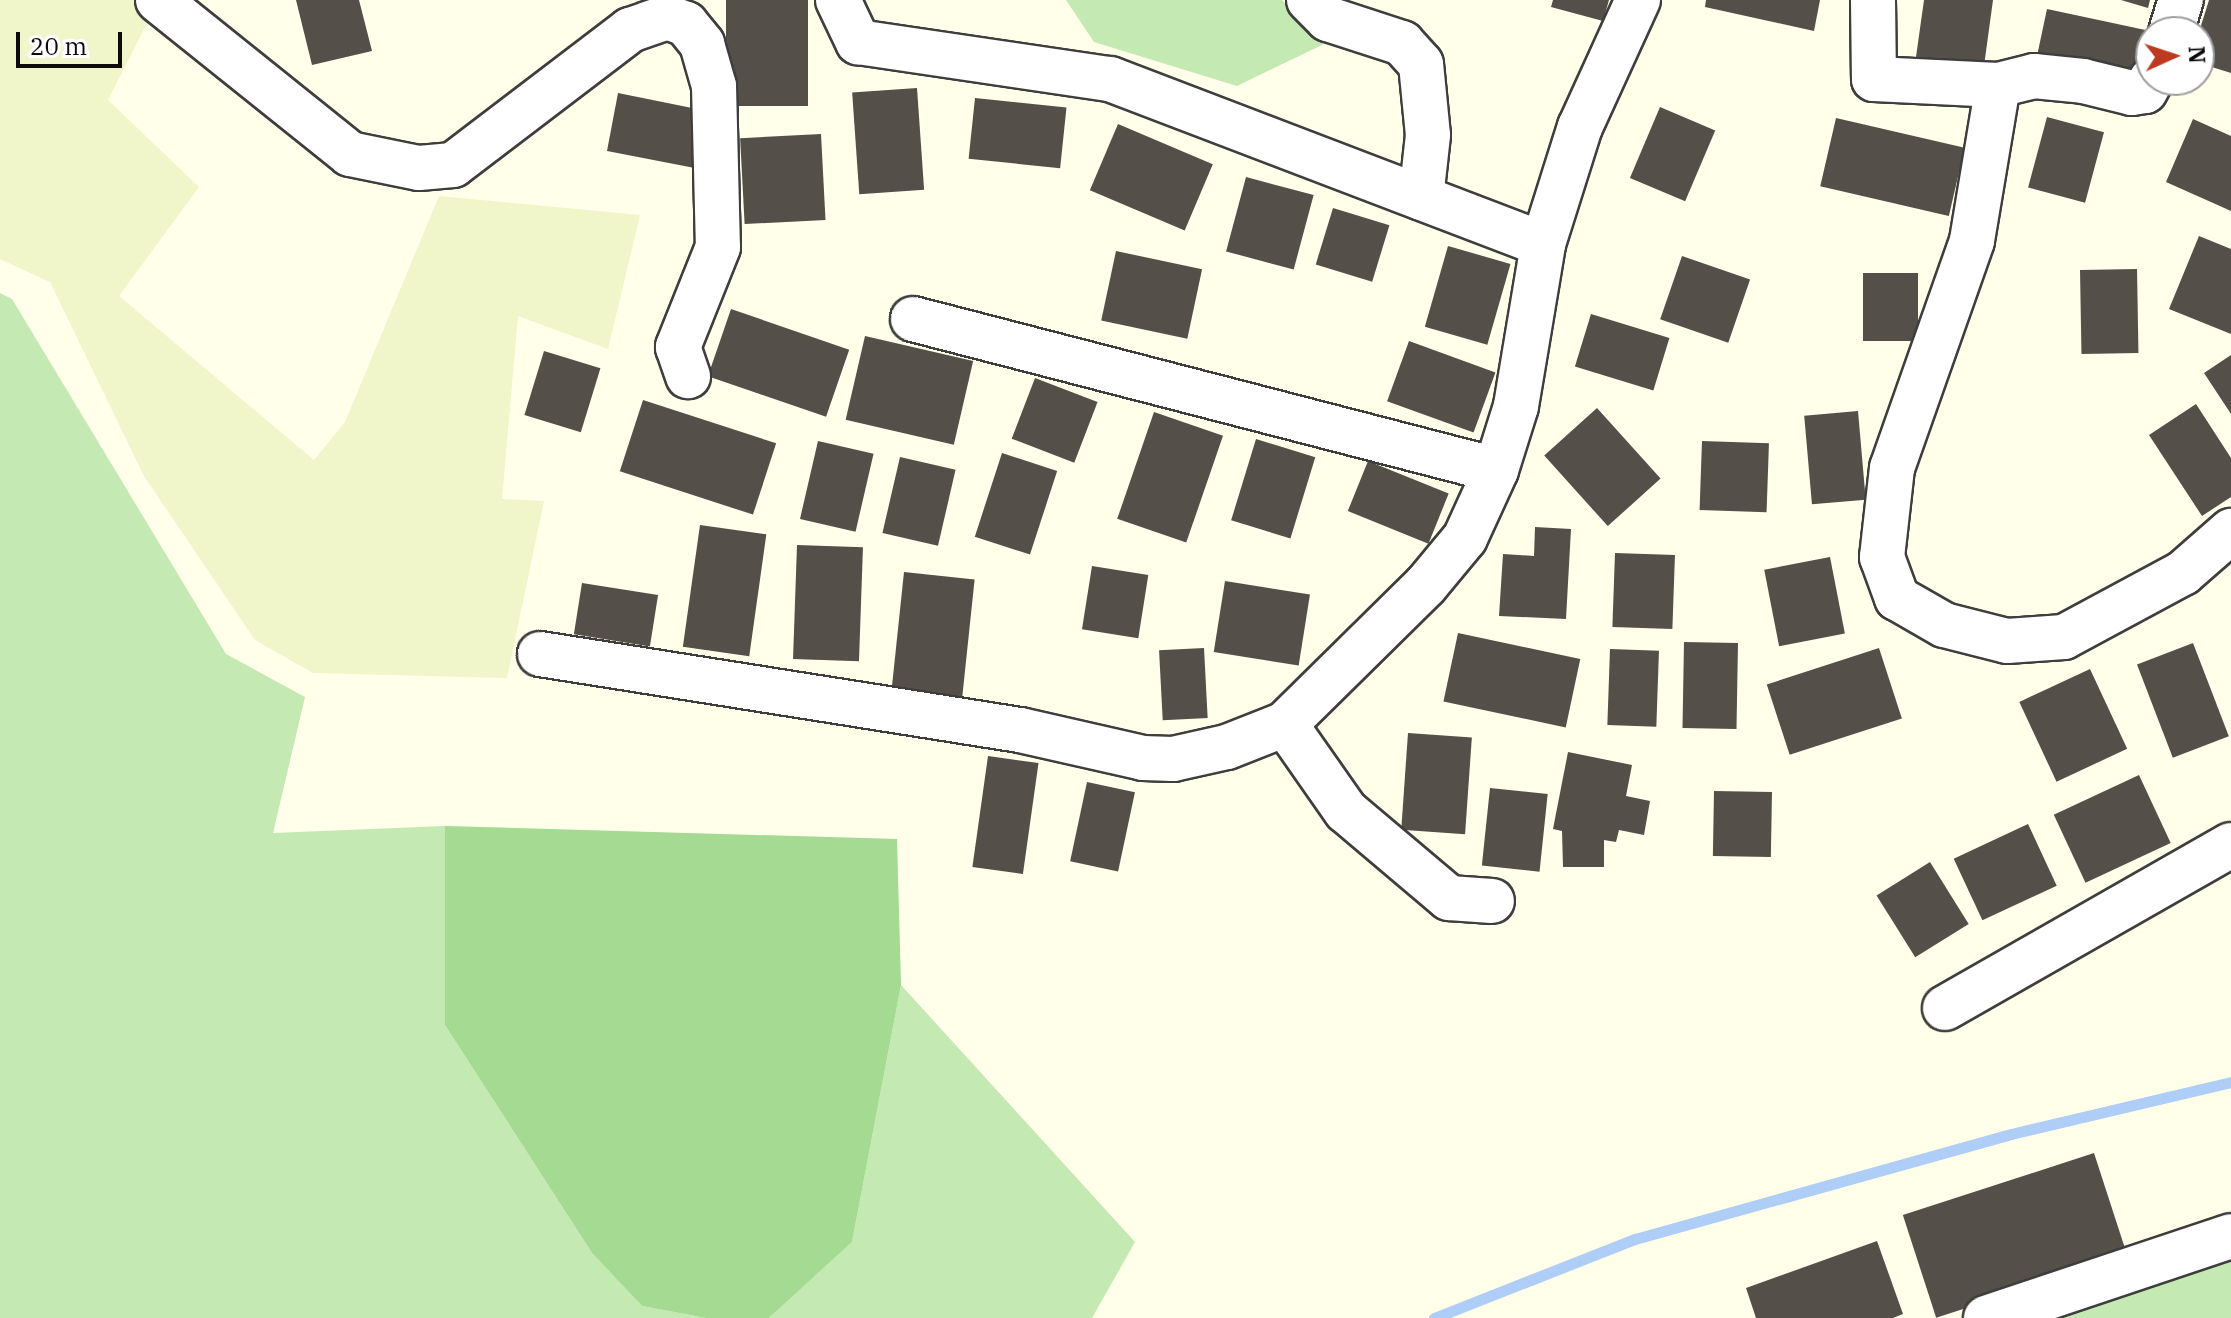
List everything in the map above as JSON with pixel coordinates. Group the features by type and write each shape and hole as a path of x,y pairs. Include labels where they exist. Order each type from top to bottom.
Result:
{"street":[{"path":"158,0 350,154 419,168 453,165 630,30 667,17 686,24 702,44 714,86 718,247 678,347 688,376"},
{"path":"838,0 858,42 1110,79 1543,244"},
{"path":"1309,0 1328,19 1402,43 1421,64 1428,135 1421,198"},
{"path":"540,654 1020,730 1143,758 1173,759 1227,747 1285,724 1426,585 1465,538 1496,470 1516,406 1543,244 1580,127 1638,0"},
{"path":"1873,0 1874,79 1998,85 2034,76 2083,81 2135,93"},
{"path":"1998,85 1972,241 1892,468 1882,557 1897,598 1944,625 2007,641 2064,637 2183,573 2231,531"},
{"path":"913,319 1496,470"},
{"path":"1285,724 1346,811 1449,898 1492,901"},
{"path":"1945,1008 2231,845"},
{"path":"1986,1318 2231,1236"}],"green space":[{"path":"0,0 159,0 108,100 199,187 119,296 314,460 345,422 439,196 640,215 608,349 518,316 502,499 544,501 507,678 313,673 255,640 144,476 50,282 0,259"},
{"path":"1066,0 1282,0 1324,44 1237,86 1094,42"},
{"path":"0,293 12,299 226,654 305,697 273,833 445,826 445,1025 592,1253 642,1306 706,1318 0,1318"},
{"path":"445,826 897,839 901,985 852,1242 769,1318 706,1318 642,1306 592,1253 445,1025"},
{"path":"901,985 1135,1242 1092,1318 769,1318 852,1242"},
{"path":"2231,1251 2231,1318 2063,1318"}],"building":[{"path":"296,0 359,0 372,51 312,65"},
{"path":"726,0 808,0 808,106 726,106"},
{"path":"1553,0 1609,0 1603,21 1551,7"},
{"path":"1706,0 1820,0 1814,31 1705,7"},
{"path":"1924,0 1993,0 1984,66 1916,57"},
{"path":"2121,0 2150,0 2148,8"},
{"path":"2209,0 2231,0 2231,73 2215,68 2215,16 2204,16"},
{"path":"2047,9 2135,28 2135,86 2035,65"},
{"path":"917,88 924,190 859,194 852,93"},
{"path":"618,93 697,109 705,170 607,151"},
{"path":"975,98 1066,108 1060,168 969,159"},
{"path":"1660,107 1715,130 1685,201 1630,178"},
{"path":"2047,117 2104,132 2085,203 2028,188"},
{"path":"1836,118 1965,148 1949,216 1820,186"},
{"path":"2193,119 2231,136 2231,211 2166,182"},
{"path":"1118,124 1213,164 1185,231 1090,190"},
{"path":"821,134 826,220 745,224 740,138"},
{"path":"1246,177 1314,195 1294,269 1226,251"},
{"path":"1333,208 1389,225 1372,282 1316,264"},
{"path":"2199,236 2231,249 2231,334 2169,309"},
{"path":"1448,246 1510,264 1487,345 1425,327"},
{"path":"1116,251 1202,269 1187,339 1101,320"},
{"path":"1682,256 1750,279 1728,343 1660,319"},
{"path":"2137,269 2138,353 2081,354 2080,270"},
{"path":"1863,273 1918,273 1918,341 1863,341"},
{"path":"731,309 849,350 826,417 708,376"},
{"path":"1591,314 1669,338 1653,391 1575,367"},
{"path":"865,336 973,361 954,445 846,420"},
{"path":"1409,341 1495,372 1474,433 1387,401"},
{"path":"544,351 600,368 581,432 524,415"},
{"path":"2231,355 2231,414 2204,373"},
{"path":"1035,378 1098,402 1074,463 1012,439"},
{"path":"643,400 776,443 753,515 620,471"},
{"path":"2196,404 2231,458 2231,497 2202,516 2149,435"},
{"path":"1597,408 1661,479 1608,526 1544,456"},
{"path":"1858,411 1866,500 1812,504 1804,416"},
{"path":"1154,412 1223,436 1186,543 1117,519"},
{"path":"1256,439 1315,457 1290,538 1231,520"},
{"path":"818,441 874,454 856,532 800,519"},
{"path":"1702,441 1769,443 1767,512 1700,510"},
{"path":"1002,453 1057,471 1030,555 975,537"},
{"path":"900,457 956,470 938,546 882,533"},
{"path":"1368,461 1449,494 1428,544 1348,511"},
{"path":"700,525 766,534 749,656 683,647"},
{"path":"1535,527 1571,529 1566,619 1499,616 1503,554 1534,556"},
{"path":"797,545 863,547 859,661 793,659"},
{"path":"1615,553 1675,555 1672,629 1612,627"},
{"path":"1830,557 1845,634 1779,646 1764,570"},
{"path":"1092,566 1148,575 1138,638 1082,629"},
{"path":"904,572 975,579 962,704 891,696"},
{"path":"1225,581 1310,594 1299,666 1214,652"},
{"path":"582,583 658,595 650,646 574,634"},
{"path":"1458,633 1580,659 1566,727 1443,701"},
{"path":"1684,642 1738,643 1736,729 1682,728"},
{"path":"2193,643 2229,736 2173,758 2137,665"},
{"path":"1204,648 1208,718 1163,720 1159,650"},
{"path":"1879,648 1902,718 1790,755 1767,684"},
{"path":"1610,649 1659,651 1656,727 1607,725"},
{"path":"2090,669 2127,749 2056,782 2019,702"},
{"path":"1408,733 1472,737 1465,834 1401,830"},
{"path":"1568,752 1632,765 1626,796 1650,801 1644,835 1619,830 1616,842 1604,840 1604,867 1563,867 1562,831 1553,829"},
{"path":"988,756 1039,763 1023,874 972,867"},
{"path":"2139,775 2171,843 2086,883 2054,815"},
{"path":"1087,782 1135,792 1118,871 1070,861"},
{"path":"1490,788 1548,794 1540,872 1482,866"},
{"path":"1714,791 1772,792 1771,857 1713,856"},
{"path":"2028,824 2057,886 1982,920 1954,859"},
{"path":"1930,862 1969,924 1915,957 1877,895"},
{"path":"2094,1153 2127,1256 1936,1318 1903,1215"},
{"path":"1877,1241 1903,1314 1893,1318 1756,1318 1746,1288"}],"waterway":[{"path":"1434,1318 1635,1239 2011,1134 2231,1082"}]}
